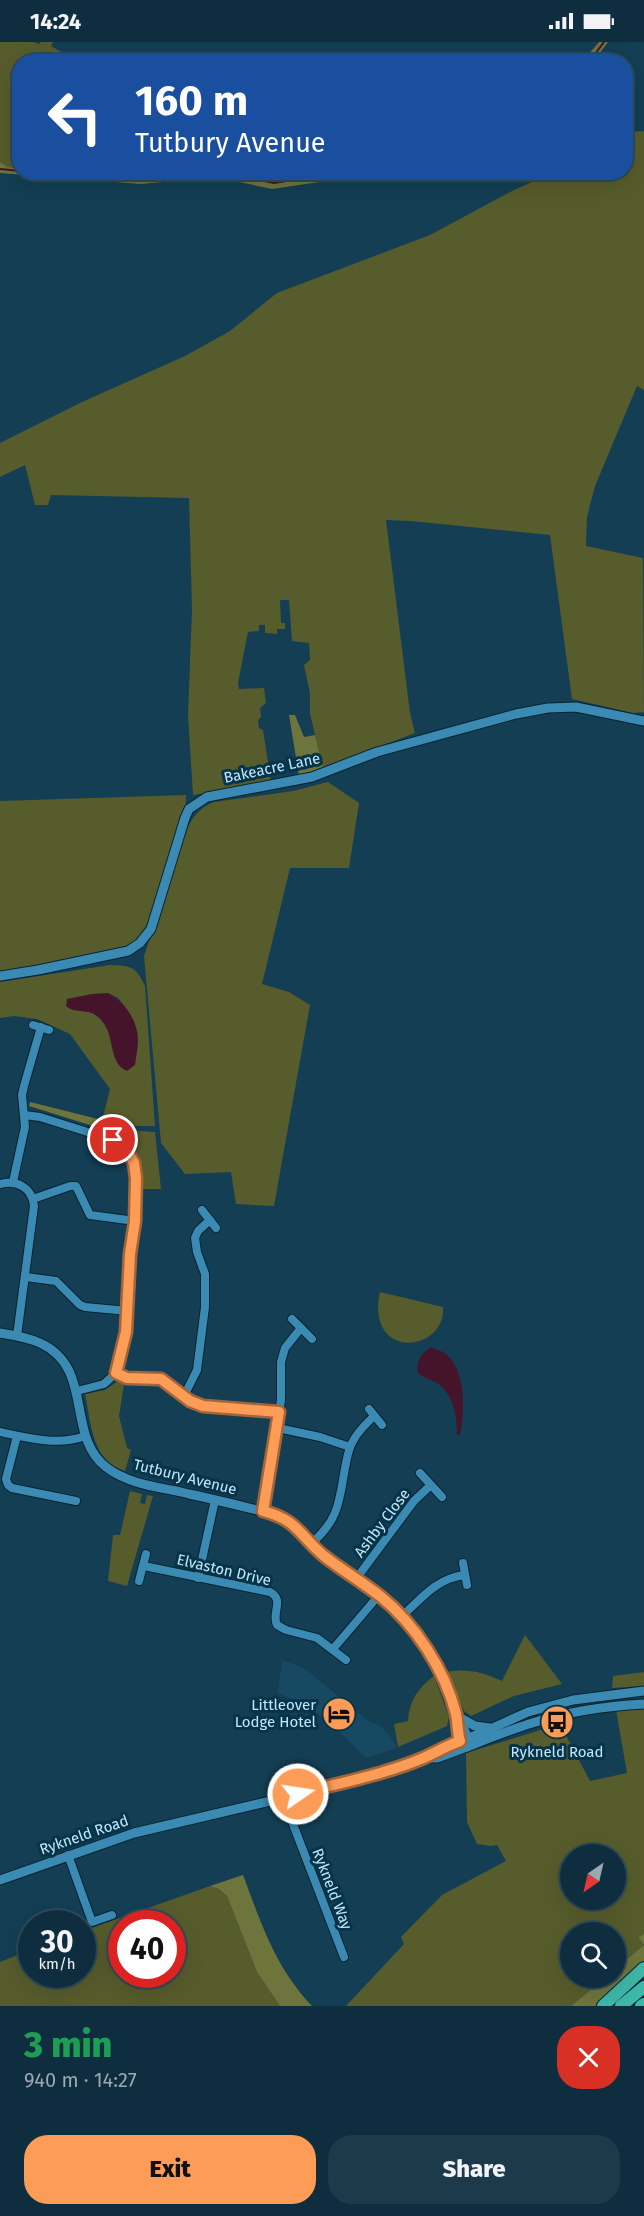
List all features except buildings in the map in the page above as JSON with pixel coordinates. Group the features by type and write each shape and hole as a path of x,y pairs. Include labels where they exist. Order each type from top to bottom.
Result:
{"highway":[{"path":"603,2006 644,1968"},
{"path":"621,2006 644,1987"}],"street":[{"name":"Bakeacre Lane","path":"0,976 108,957 128,951 141,943 151,929 189,809 207,797 312,777 377,752 516,714 548,708 576,707 644,721"},
{"path":"13,1182 24,1138 24,1086 41,1027"},
{"path":"24,1115 33,1115 113,1140 123,1146 134,1163 135,1221 130,1254 128,1311 126,1332 116,1373 104,1384 77,1391"},
{"path":"0,1184 13,1182 28,1191 33,1199 26,1277 17,1336"},
{"path":"33,1199 76,1186 90,1215 135,1221"},
{"path":"202,1210 216,1228"},
{"path":"183,1396 198,1370 205,1307 205,1274 197,1252 195,1238 198,1231 210,1220"},
{"path":"26,1277 56,1281 80,1305 85,1307 128,1311"},
{"path":"292,1319 312,1340"},
{"path":"263,1511 278,1428 281,1362 285,1348 301,1328"},
{"name":"Tutbury Avenue","path":"0,1333 41,1344 62,1360 77,1391 90,1449 98,1459 120,1476 278,1515 289,1521 329,1559 379,1595 402,1616 432,1657 457,1716 456,1730 465,1742"},
{"path":"116,1373 127,1378 161,1379 195,1404 203,1406 279,1412"},
{"path":"369,1409 382,1425"},
{"path":"312,1543 328,1527 337,1509 350,1447 360,1430 375,1416"},
{"path":"278,1428 350,1447"},
{"path":"0,1432 60,1441 75,1440 86,1436"},
{"path":"17,1436 6,1479 8,1485 12,1488 76,1501"},
{"name":"Ashby Close","path":"420,1473 442,1497"},
{"name":"Ashby Close","path":"356,1579 414,1501 431,1485"},
{"path":"198,1578 215,1500"},
{"path":"139,1581 146,1554"},
{"path":"463,1563 466,1585"},
{"name":"Elvaston Drive","path":"144,1566 270,1592 279,1600 274,1618 277,1625 286,1630 317,1638 346,1660"},
{"path":"402,1616 431,1587 451,1577 464,1575"},
{"path":"333,1649 379,1595"},
{"name":"Rykneld Road","path":"465,1742 490,1728 528,1712 573,1700 644,1691"},
{"name":"Rykneld Road","path":"0,1880 134,1833 347,1782 423,1758 441,1748 550,1718 595,1709 644,1704"},
{"path":"457,1716 475,1726 490,1728"},
{"name":"Rykneld Way","path":"283,1797 344,1957"},
{"path":"68,1855 92,1922 108,1916"}],"shaded area":[{"path":"107,993 124,1006 136,1026 138,1040 135,1065 127,1071 121,1067 114,1056 107,1028 103,1022 89,1012 66,1006 67,999"},
{"path":"430,1348 442,1352 451,1359 457,1370 463,1396 460,1435 457,1435 455,1413 447,1393 437,1383 417,1371 420,1358"},
{"name":"Littleover Lodge Hotel","path":"282,1661 305,1669 370,1722 380,1725 397,1748 366,1758 340,1732 308,1706 278,1693"}],"green space":[{"path":"0,42 39,44 53,42 51,46 65,54 12,54 12,167 0,162"},
{"path":"599,42 608,42 599,54 589,54"},
{"path":"644,131 644,390 637,386 595,486 587,517 586,546 643,558 644,712 633,713 572,699 550,535 386,520 410,713 415,733 323,768 310,714 310,693 304,665 310,660 309,643 292,641 289,600 280,600 281,623 285,623 285,629 277,629 277,634 265,633 265,625 259,625 259,631 248,632 238,683 239,689 264,688 266,703 260,708 261,717 258,720 259,728 263,730 271,781 193,795 188,715 192,609 189,498 51,495 48,505 35,505 25,465 0,477 0,443 82,402 185,356 230,331 277,293 430,235 534,181 633,180 633,132"},
{"path":"0,162 12,167 12,174 0,173"},
{"path":"90,180 184,180 141,184"},
{"path":"230,180 333,180 272,189"},
{"path":"258,180 295,180 274,183"},
{"path":"289,715 295,715 304,737 315,735 323,768 299,776"},
{"path":"328,782 359,803 349,868 290,868 262,984 289,992 310,1005 274,1206 236,1204 231,1172 185,1174 161,1143 144,956 185,834 199,811 214,802 293,791"},
{"path":"186,795 185,818 155,916 134,948 0,976 0,801"},
{"path":"110,965 132,968 139,974 145,986 155,1126 128,1126 127,1130 155,1132 161,1189 140,1189 137,1166 132,1152 127,1146 99,1133 110,1089 70,1034 37,1019 14,1016 0,1018 0,982","holes":["108,993 118,998 125,1007 111,1035 96,1015 91,1012 72,1010"]},
{"path":"30,1102 98,1119 100,1124 93,1126 29,1106"},
{"path":"380,1292 443,1307 441,1322 432,1334 420,1341 407,1343 394,1339 384,1330 379,1314"},
{"path":"118,1381 124,1384 119,1416 127,1448 131,1450 125,1471 114,1466 99,1450 85,1394 105,1390"},
{"path":"130,1491 142,1494 140,1503 145,1504 147,1495 153,1496 127,1586 108,1581 113,1535 120,1535"},
{"path":"525,1635 562,1684 514,1696 471,1716 464,1711 446,1672 461,1670 474,1672 502,1681"},
{"path":"644,1672 644,1686 612,1688 613,1676"},
{"path":"434,1676 449,1717 447,1726 398,1747 394,1724 408,1721 410,1707 415,1696"},
{"path":"644,1709 644,1934 638,1937 644,1945 626,1960 626,1922 560,1922 560,1988 593,1988 571,2006 346,2006 404,1944 401,1937 442,1895 506,1861 497,1845 477,1844 467,1822 466,1753 560,1724 590,1781 627,1773 616,1710"},
{"path":"243,1875 270,1944 288,1976 312,2006 280,2006 257,1972 227,1896 219,1889 210,1886"},
{"path":"210,1886 219,1889 227,1896 257,1972 280,2006 0,2006 0,1962 18,1955 18,1988 96,1988 96,1926 108,1922 108,1988 186,1988 186,1910 142,1910"},
{"path":"644,1934 644,1945 638,1937"},
{"path":"644,1945 644,1961 626,1978 626,1960"},
{"path":"593,1988 616,1988 597,2006 571,2006"}],"waterway":[{"path":"595,54 604,42"},
{"path":"0,169 12,170"},
{"path":"116,180 133,180"},
{"path":"259,180 274,183 293,180"}],"place":[{"name":"Littleover Lodge Hotel","path":"339,1714"},
{"name":"Rykneld Road","path":"557,1722"}],"route":[{"path":"113,1140 128,1152 134,1163 136,1178 135,1233 130,1254 129,1303 126,1332 116,1373 127,1378 161,1379 190,1401 203,1406 279,1412 263,1511 278,1515 298,1527 320,1552 379,1595 402,1616 432,1657 457,1716 456,1730 460,1741 423,1758 347,1782 298,1794"}]}
